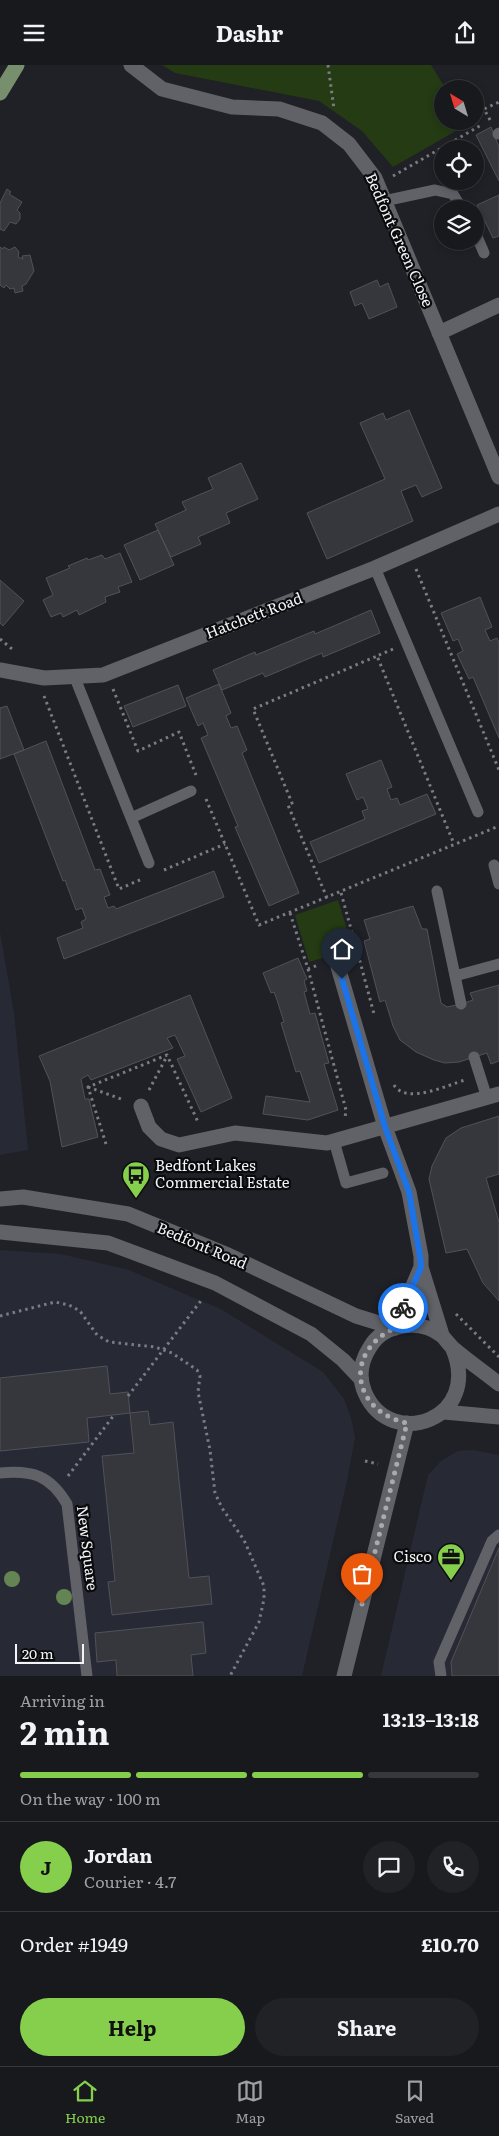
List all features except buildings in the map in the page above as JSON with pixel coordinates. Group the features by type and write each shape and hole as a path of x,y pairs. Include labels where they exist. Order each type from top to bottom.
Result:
{"main road":[{"path":"0,93 17,65"}],"street":[{"name":"Bedfont Green Close","path":"131,65 162,89 232,107 279,109 322,123 349,144 375,178 499,477"},
{"path":"439,333 499,305"},
{"name":"Hatchett Road","path":"0,670 44,677 75,678 103,675 375,568 499,514"},
{"path":"336,960 385,1127 409,1192 421,1267 447,1341 458,1361 460,1375 457,1390 444,1411 499,1417"},
{"path":"141,1106 149,1127 161,1139 179,1145 235,1133 327,1143 493,1096"},
{"name":"Bedfont Road","path":"0,1199 23,1197 128,1214 228,1255 356,1316 395,1328"},
{"name":"Bedfont Road","path":"0,1232 108,1243 215,1283 311,1335 343,1360 361,1379 368,1400 379,1412 392,1420 407,1423 430,1420 444,1411"},
{"path":"395,1328 421,1267"},
{"name":"Bedfont Road","path":"361,1379 365,1356 372,1344 382,1334 408,1325 430,1329 499,1384"},
{"path":"344,1676 407,1423"}],"lane":[{"path":"384,201 435,190 453,194 457,200"},
{"path":"375,568 478,812"},
{"path":"75,678 149,863"},
{"path":"131,818 191,791"},
{"path":"494,865 499,884"},
{"path":"438,891 461,1003"},
{"path":"455,976 499,963"},
{"path":"474,1057 480,1075 493,1096"},
{"path":"334,1141 346,1183 384,1173"},
{"path":"0,1473 30,1473 46,1479 58,1489"},
{"name":"New Square","path":"58,1489 67,1504 87,1676"},
{"path":"441,1676 439,1662 492,1541 499,1535"}],"path":[{"path":"328,65 335,112"},
{"path":"392,176 490,120 484,109 499,101"},
{"path":"414,563 499,770"},
{"path":"0,639 12,649"},
{"path":"327,898 288,805 292,803 253,709 397,648"},
{"path":"377,656 454,844"},
{"path":"36,694 44,695 119,889 145,878"},
{"path":"259,925 341,893 499,826"},
{"path":"162,871 225,844"},
{"path":"341,893 376,1023"},
{"path":"290,913 308,969 346,1109 345,1119 341,1122"},
{"path":"308,969 358,954"},
{"path":"88,1087 167,1055"},
{"path":"88,1087 141,1106 167,1055"},
{"path":"167,1055 201,1128"},
{"path":"391,1079 397,1089 408,1094 424,1093 480,1075"},
{"path":"88,1087 106,1144"},
{"path":"128,1396 203,1298"},
{"path":"0,1315 55,1302 69,1305 80,1311 97,1335 109,1342 142,1344 163,1350 193,1366 200,1376 198,1392 210,1451 215,1493 222,1508 244,1540 264,1586 264,1599 259,1622 230,1676"},
{"path":"453,1310 499,1358"},
{"path":"58,1489 114,1415"},
{"path":"365,1461 381,1464"}],"shaded area":[{"path":"0,932 14,1013 28,1150 0,1155"},
{"path":"0,1250 61,1254 129,1270 219,1308 323,1372 344,1399 351,1418 355,1438 302,1676 0,1676"},
{"name":"Cisco","path":"473,1450 499,1455 499,1676 381,1676 428,1475 441,1461 458,1451"}],"green space":[{"path":"162,65 431,65 440,80 434,80 434,130 458,130 440,140 434,140 434,143 393,167 362,131 319,101 175,73"},
{"path":"338,900 353,949 309,962 295,915"}],"way so far":[{"path":"362,1604 407,1423 392,1420 379,1412 368,1400 361,1379 362,1365 372,1344 382,1334 395,1328 403,1308"}],"place":[{"name":"Bedfont Lakes Commercial Estate","path":"136,1199"},
{"name":"Cisco","path":"451,1581"}],"route":[{"path":"342,979 385,1127 409,1192 421,1267 403,1308"}]}
